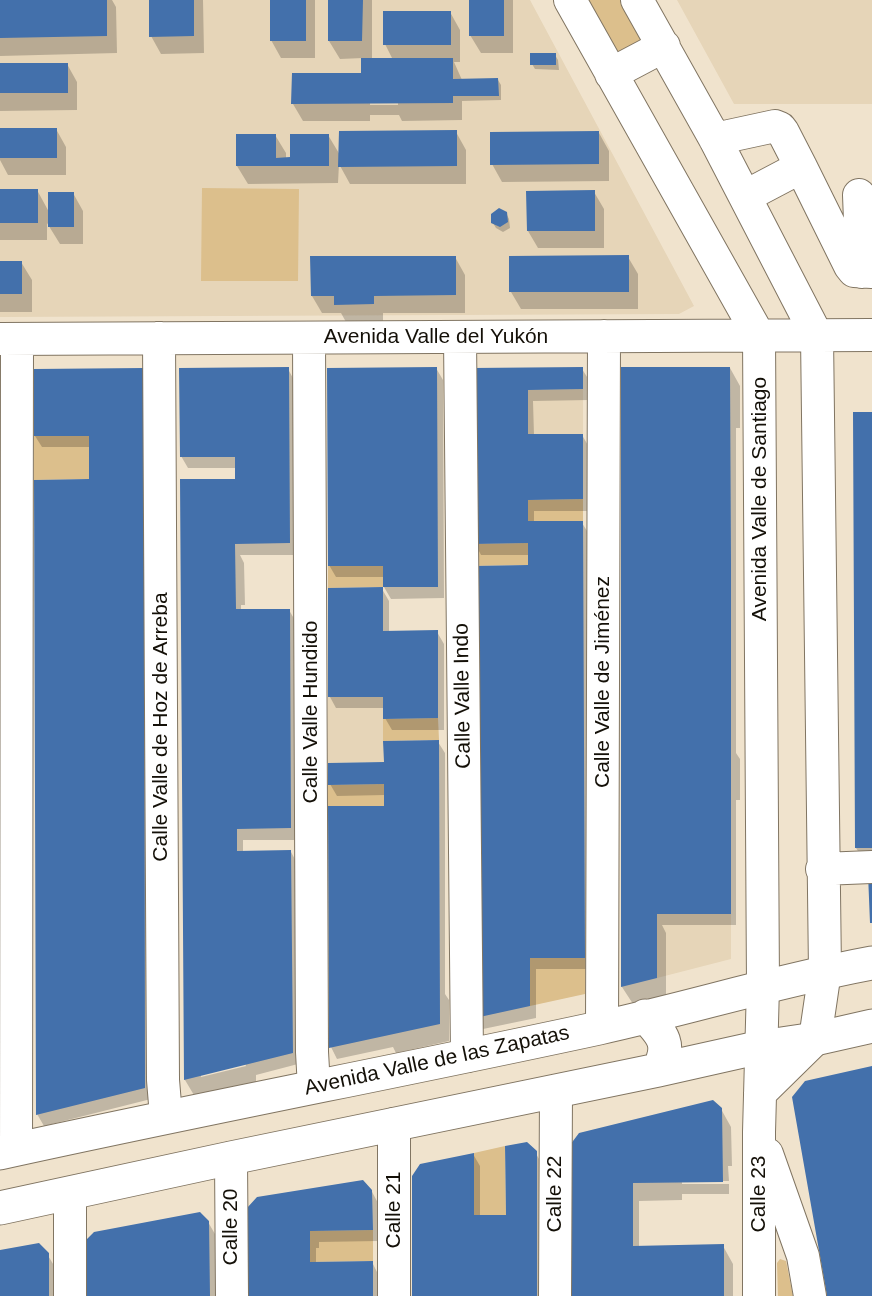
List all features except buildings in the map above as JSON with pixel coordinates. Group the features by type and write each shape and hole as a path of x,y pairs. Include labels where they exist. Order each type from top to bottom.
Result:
{"main road":[{"name":"Avenida Valle de las Zapatas","path":"8,1151 166,1116 602,1027 825,971 872,963"},
{"path":"645,1016 658,1029 665,1046 664,1059 658,1070"},
{"path":"0,1208 761,1047 815,1039 872,1026"}],"street":[{"name":"Avenida Valle de Santiago","path":"570,0 759,336 763,986 761,1047"},
{"path":"637,0 746,196 817,336 825,971 815,1039 760,1093"},
{"path":"611,74 664,46"},
{"path":"715,139 775,126 780,128 850,266 854,271 867,272 859,195"},
{"path":"746,196 801,167"},
{"name":"Avenida Valle del Yukón","path":"9,339 872,335"},
{"name":"Calle Valle de Jiménez","path":"602,1027 604,336"},
{"name":"Calle Valle Indo","path":"460,337 467,1056"},
{"name":"Calle Valle de Hoz de Arreba","path":"159,338 163,1080 166,1116"},
{"name":"Calle Valle Hundido","path":"309,338 314,1087"},
{"path":"8,1151 9,339"},
{"path":"822,869 872,867"},
{"name":"Calle 23","path":"759,1296 761,1047"},
{"name":"Calle 22","path":"555,1296 556,1092"},
{"name":"Calle 21","path":"394,1124 394,1296"},
{"path":"759,1132 803,1256 810,1296"},
{"name":"Calle 20","path":"231,1158 232,1296"},
{"path":"70,1194 70,1296"}],"shaded area":[{"path":"0,0 530,0 694,306 679,314 0,317"},
{"path":"587,0 620,0 642,41 617,54"},
{"path":"677,0 872,0 872,104 734,104"},
{"path":"202,188 299,189 298,281 201,281"},
{"path":"583,389 583,434 528,434 528,390"},
{"path":"34,436 89,436 89,479 34,480"},
{"path":"583,499 583,521 528,521 528,500"},
{"path":"528,543 528,565 473,566 473,544"},
{"path":"328,566 383,566 383,587 328,588"},
{"path":"328,697 383,697 384,762 328,763"},
{"path":"438,718 439,740 383,741 383,719"},
{"path":"384,784 384,806 328,806 328,785"},
{"path":"657,914 731,914 731,959 657,978"},
{"path":"530,958 585,958 585,994 530,1006"},
{"path":"505,1146 506,1215 474,1215 474,1153"},
{"path":"373,1230 373,1261 310,1262 310,1231"},
{"path":"780,1259 786,1261 793,1296 778,1296 777,1263"}]}
